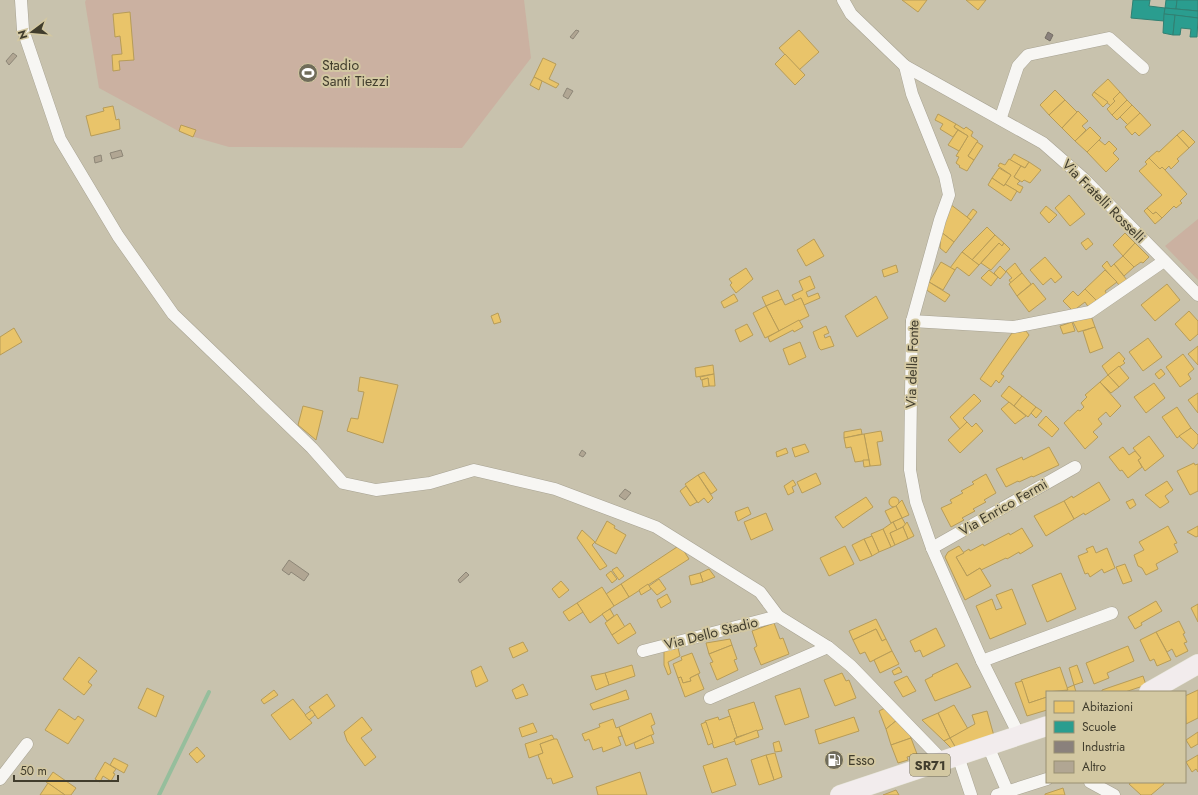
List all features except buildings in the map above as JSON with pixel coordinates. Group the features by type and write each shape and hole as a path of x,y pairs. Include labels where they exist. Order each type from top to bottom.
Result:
{"main road":[{"path":"1151,691 1198,664"},
{"name":"SR71","path":"840,795 1046,726"}],"street":[{"path":"21,0 23,30 60,139 118,236 173,314 312,448 343,483 376,490 430,483 474,470 555,489 656,527 760,592 778,616 828,647 851,666 925,740 951,758 971,795"},
{"name":"Via Fratelli Rosselli","path":"843,0 851,14 905,66 1043,142 1084,179 1198,295"},
{"path":"1001,118 1018,66 1028,55 1109,38 1143,68"},
{"name":"Via della Fonte","path":"905,66 912,94 945,176 949,195 940,220 912,321 910,470 916,502 932,548 982,661 1019,735"},
{"path":"912,321 1014,327 1090,312 1164,261"},
{"name":"Via Enrico Fermi","path":"932,548 1075,467"},
{"path":"982,661 1112,613"},
{"name":"Via Dello Stadio","path":"643,651 778,616"},
{"path":"710,698 828,647"},
{"path":"0,779 27,744"},
{"path":"988,746 1004,794 1046,779"},
{"path":"1092,783 1114,795"}],"shaded area":[{"name":"Stadio Santi Tiezzi","path":"86,0 524,0 531,58 462,148 229,147 184,134 99,88 85,2"},
{"path":"1198,219 1198,280 1165,246"}],"waterway":[{"path":"159,795 209,692"}],"place":[{"name":"Stadio Santi Tiezzi","path":"308,73"},
{"name":"Esso","path":"834,760"}]}
